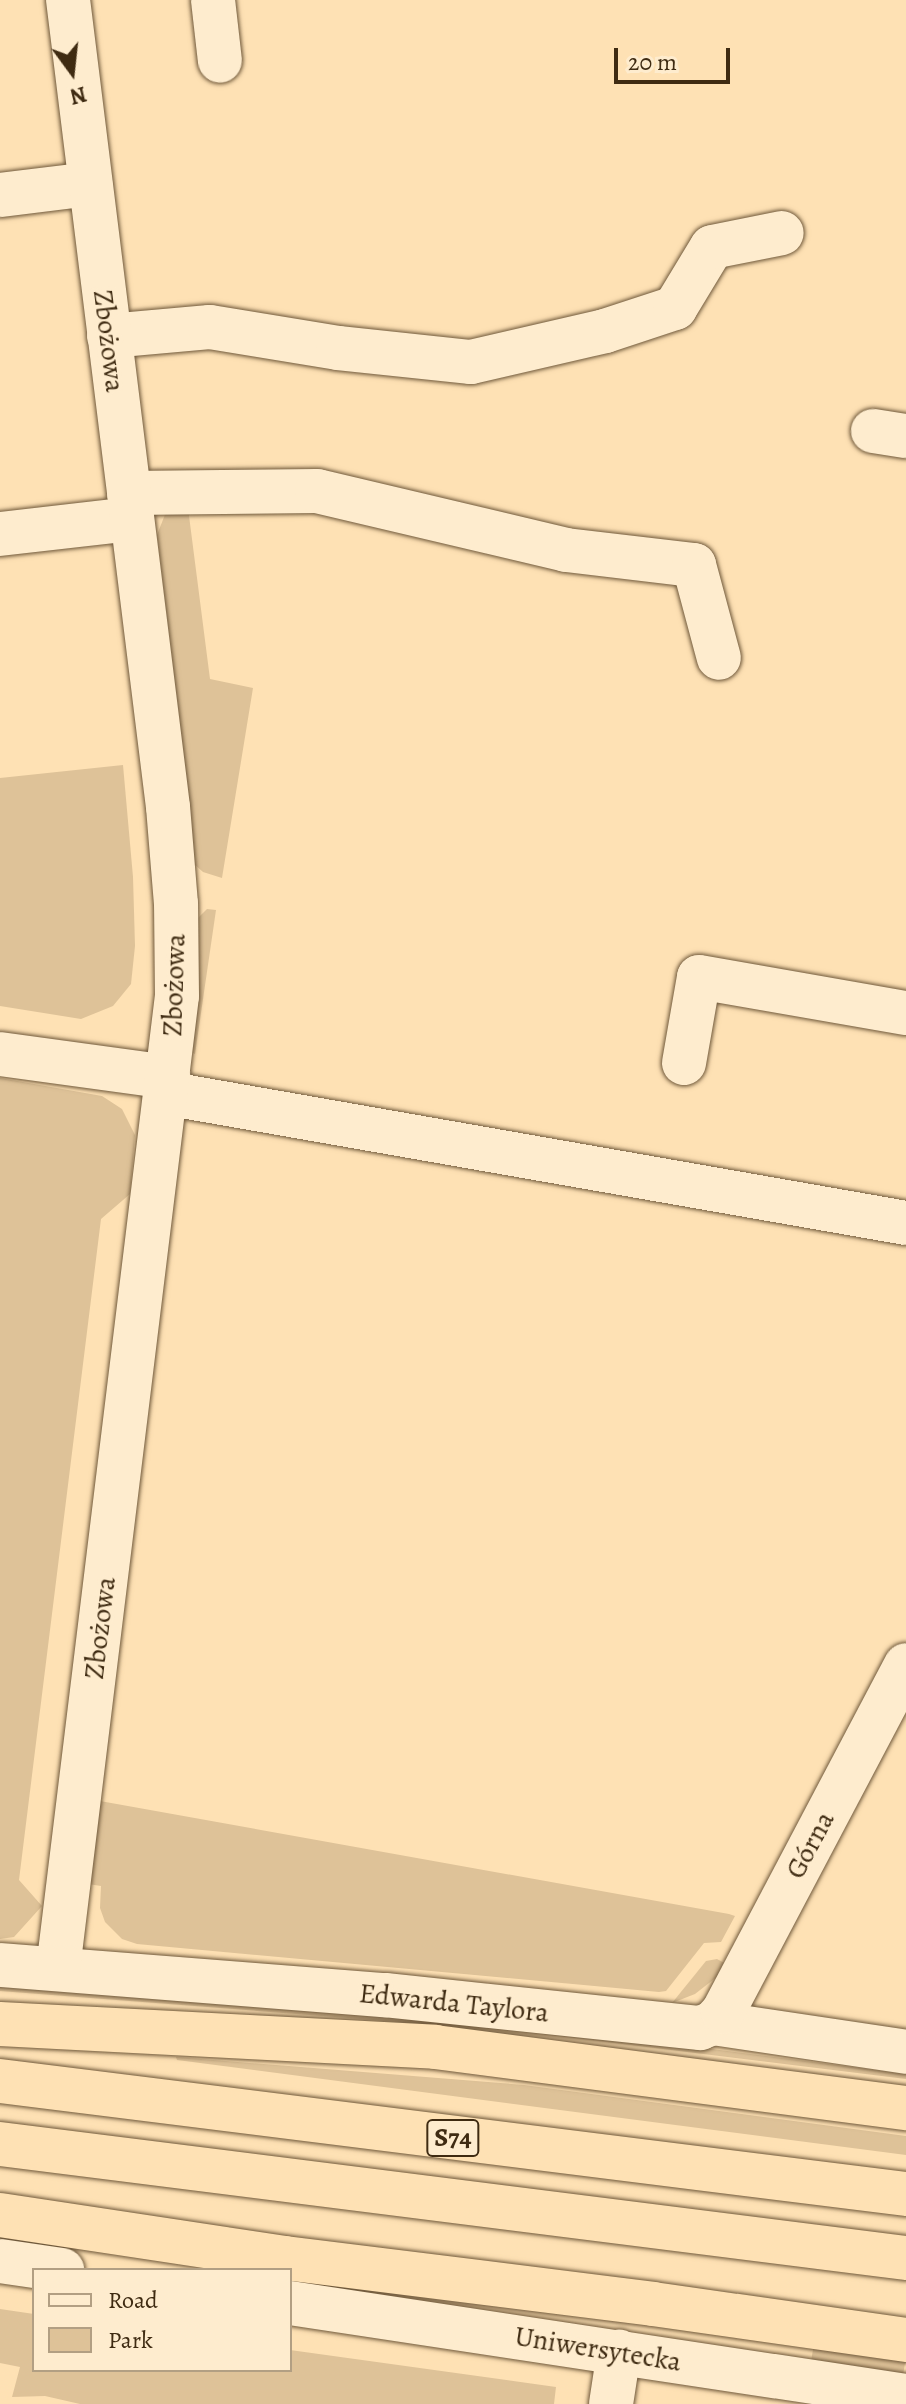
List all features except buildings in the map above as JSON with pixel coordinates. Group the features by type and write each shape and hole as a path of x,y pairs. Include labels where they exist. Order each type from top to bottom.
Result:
{"highway":[{"path":"0,2024 435,2047 906,2108"},
{"name":"S74","path":"0,2081 906,2194"},
{"name":"S74","path":"0,2144 906,2258"},
{"path":"0,2215 285,2258 906,2340"}],"street":[{"name":"Zbożowa","path":"58,1969 177,996 176,892 68,0"},
{"path":"213,0 220,61"},
{"path":"0,195 90,184"},
{"path":"109,336 210,327 338,348 471,362 605,331 675,308 712,247 782,233"},
{"path":"0,534 130,506 317,491 566,550 694,565 719,658"},
{"path":"684,1063 699,977 906,1013"},
{"path":"0,1054 906,1223"},
{"name":"Górna","path":"713,2023 723,2012 906,1665"},
{"name":"Edwarda Taylora","path":"0,1965 385,1995 700,2028 713,2023 906,2052"},
{"path":"0,2261 48,2268"},
{"name":"Uniwersytecka","path":"292,2303 906,2396"},
{"path":"611,2404 619,2352"}],"green space":[{"path":"188,508 210,679 253,688 222,878 203,872 194,864 191,814 157,535 166,512"},
{"path":"123,765 133,877 135,946 131,984 113,1006 81,1019 0,1006 0,778"},
{"path":"207,909 216,910 195,1054 189,1051 196,920"},
{"path":"0,1078 102,1096 122,1109 135,1135 130,1194 101,1219 19,1880 42,1906 14,1937 0,1939"},
{"path":"100,1801 735,1916 721,1942 704,1943 666,1991 659,1992 137,1944 122,1939 105,1922 100,1908 101,1886 88,1884"},
{"path":"717,1959 726,1964 718,1976 695,1994 672,2003 706,1961"},
{"path":"0,1982 518,2024 906,2074 906,2079 517,2031 0,1991"},
{"path":"176,2057 524,2085 906,2136 906,2155 177,2060"},
{"path":"0,2309 32,2314 32,2372 292,2372 292,2350 556,2387 554,2404 80,2404 45,2396 12,2397 20,2367 0,2363"},
{"path":"814,2343 906,2358 903,2378 811,2364"}]}
